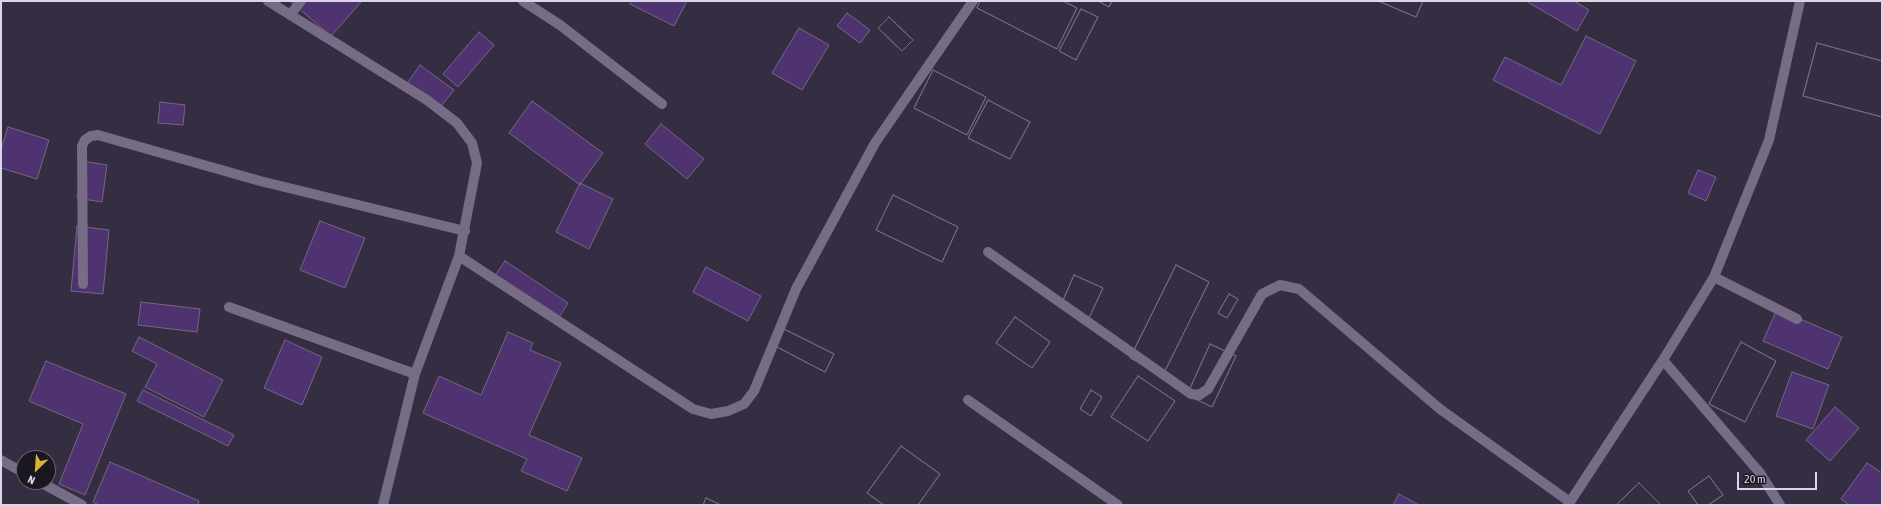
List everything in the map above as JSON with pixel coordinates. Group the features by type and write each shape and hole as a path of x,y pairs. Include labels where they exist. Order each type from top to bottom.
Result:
{"street":[{"path":"268,1 427,100 457,123 472,143 477,163 459,256 415,374 383,505"},
{"path":"290,15 301,1"},
{"path":"523,1 560,25 662,104"},
{"path":"459,256 693,409 711,414 728,412 744,404 754,391 796,289 875,143 973,1"},
{"path":"988,252 1191,394 1198,395 1208,389 1262,294 1280,285 1300,289 1440,409 1569,504 1714,277 1768,140 1800,1"},
{"path":"83,284 82,146 85,140 91,136 98,135 260,180 465,230"},
{"path":"1714,277 1797,319"},
{"path":"230,307 415,374"},
{"path":"1662,360 1760,473 1780,505"},
{"path":"968,400 1118,505"},
{"path":"1,460 16,468"},
{"path":"55,490 82,505"}],"building":[{"path":"290,1 362,1 331,36"},
{"path":"631,1 687,1 674,26 630,4"},
{"path":"980,1 1063,1 1077,8 1057,49 977,8"},
{"path":"980,1 1063,1 1077,8 1057,49 977,8"},
{"path":"1098,1 1112,1 1109,7"},
{"path":"1098,1 1112,1 1109,7"},
{"path":"1378,1 1423,1 1416,17"},
{"path":"1378,1 1423,1 1416,17"},
{"path":"1526,1 1574,1 1589,10 1577,31"},
{"path":"1081,9 1098,17 1076,60 1059,51"},
{"path":"1081,9 1098,17 1076,60 1059,51"},
{"path":"847,13 870,30 860,43 837,26"},
{"path":"889,17 913,40 902,51 878,28"},
{"path":"889,17 913,40 902,51 878,28"},
{"path":"799,28 829,45 802,90 772,73"},
{"path":"479,32 494,45 458,87 443,74"},
{"path":"1586,36 1636,61 1600,134 1493,80 1505,57 1561,85"},
{"path":"1817,43 1882,61 1882,117 1803,96"},
{"path":"1817,43 1882,61 1882,117 1803,96"},
{"path":"420,65 454,90 439,109 406,85"},
{"path":"933,70 986,97 967,135 914,108"},
{"path":"933,70 986,97 967,135 914,108"},
{"path":"988,100 1030,122 1010,159 968,138"},
{"path":"988,100 1030,122 1010,159 968,138"},
{"path":"532,101 603,153 580,185 509,133"},
{"path":"160,102 185,105 183,125 158,123"},
{"path":"661,124 704,159 687,179 645,144"},
{"path":"8,127 49,140 37,179 1,168 1,149"},
{"path":"82,161 107,165 102,202 77,198"},
{"path":"1698,170 1716,177 1706,201 1688,193"},
{"path":"580,183 613,199 589,249 556,232"},
{"path":"893,195 958,227 942,262 876,230"},
{"path":"893,195 958,227 942,262 876,230"},
{"path":"320,221 365,238 345,288 300,270"},
{"path":"77,226 109,230 103,294 71,291"},
{"path":"505,261 568,303 558,319 494,277"},
{"path":"1176,265 1209,282 1163,375 1130,358"},
{"path":"1176,265 1209,282 1163,375 1130,358"},
{"path":"706,267 761,296 748,321 693,292"},
{"path":"1074,275 1103,288 1088,320 1060,307"},
{"path":"1074,275 1103,288 1088,320 1060,307"},
{"path":"1229,294 1238,299 1227,318 1218,313"},
{"path":"1229,294 1238,299 1227,318 1218,313"},
{"path":"141,302 200,309 197,332 138,325"},
{"path":"1777,309 1842,337 1828,369 1763,341"},
{"path":"1015,317 1050,342 1032,368 996,343"},
{"path":"1015,317 1050,342 1032,368 996,343"},
{"path":"784,329 834,354 825,372 775,346"},
{"path":"784,329 834,354 825,372 775,346"},
{"path":"508,332 533,343 530,350 561,363 529,435 582,458 567,491 521,471 527,459 423,413 439,376 481,395"},
{"path":"139,337 223,380 204,417 145,387 157,364 132,351"},
{"path":"285,340 322,357 302,405 264,388"},
{"path":"1741,342 1776,361 1745,422 1709,404"},
{"path":"1741,342 1776,361 1745,422 1709,404"},
{"path":"1210,344 1236,356 1212,407 1187,395"},
{"path":"1210,344 1236,356 1212,407 1187,395"},
{"path":"46,361 126,394 85,495 59,484 83,424 29,401"},
{"path":"1792,372 1829,385 1813,429 1776,416"},
{"path":"1138,376 1175,401 1148,441 1111,417"},
{"path":"1138,376 1175,401 1148,441 1111,417"},
{"path":"143,390 234,435 228,446 137,401"},
{"path":"1091,390 1102,397 1091,416 1080,409"},
{"path":"1091,390 1102,397 1091,416 1080,409"},
{"path":"1835,407 1859,428 1830,461 1806,440"},
{"path":"901,446 940,474 918,505 884,505 867,493"},
{"path":"901,446 940,474 918,505 884,505 867,493"},
{"path":"110,462 199,501 198,505 99,505 93,502"},
{"path":"1867,463 1882,473 1882,502 1880,505 1849,505 1841,499"},
{"path":"1709,476 1723,495 1708,505 1698,505 1688,491"},
{"path":"1709,476 1723,495 1708,505 1698,505 1688,491"},
{"path":"1639,483 1661,505 1616,505"},
{"path":"1639,483 1661,505 1616,505"},
{"path":"1399,494 1419,505 1393,505"},
{"path":"706,498 721,505 703,505"},
{"path":"706,498 721,505 703,505"}]}
